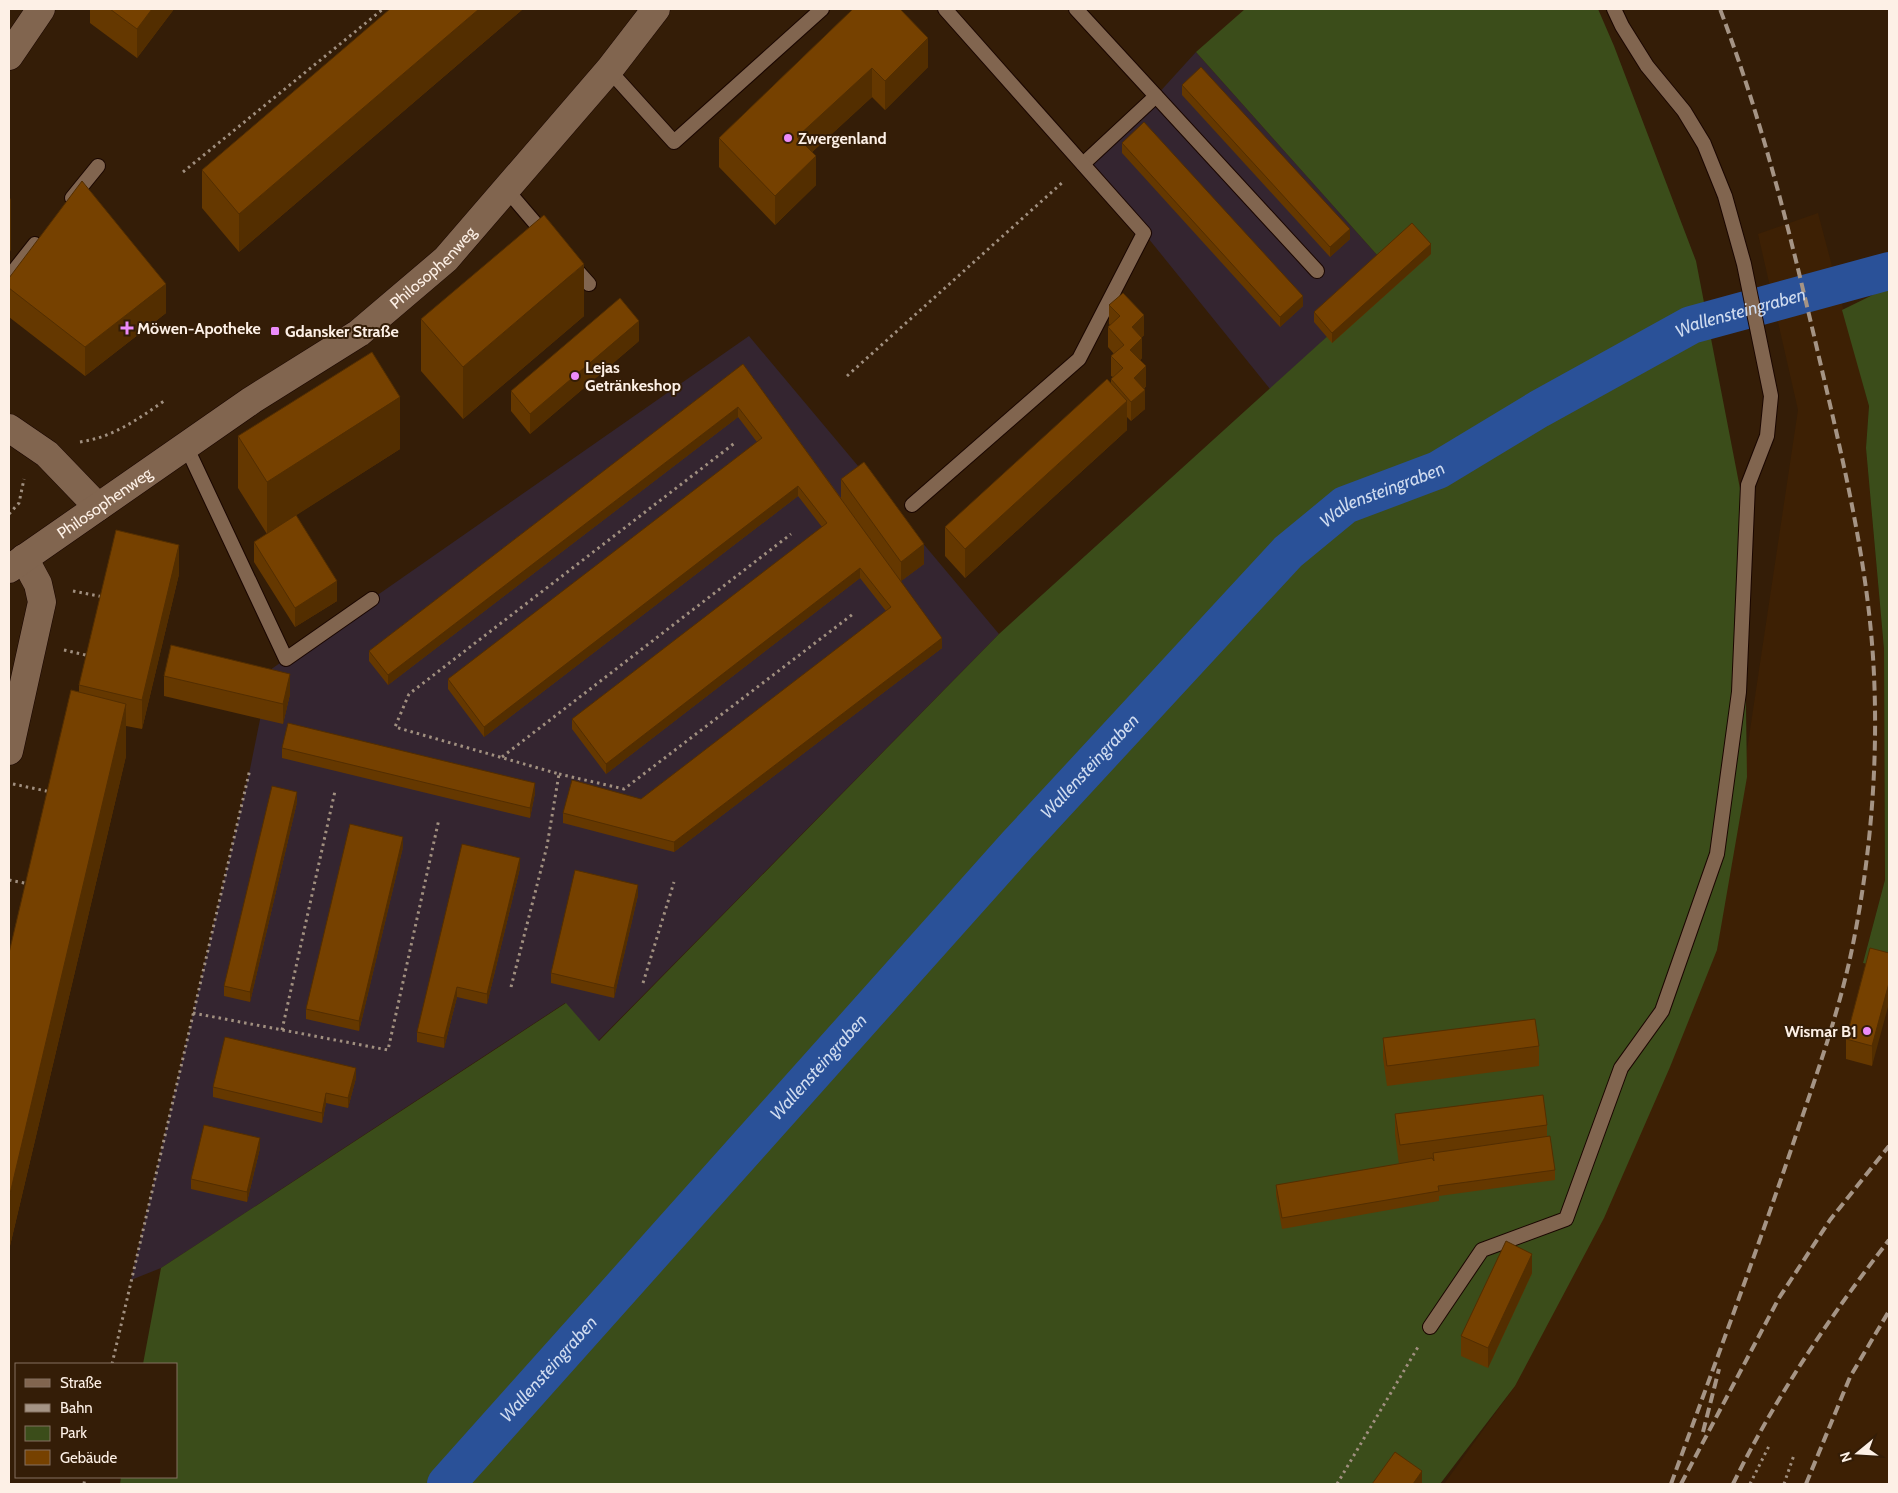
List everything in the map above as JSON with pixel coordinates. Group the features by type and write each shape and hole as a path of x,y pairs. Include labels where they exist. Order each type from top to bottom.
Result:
{"main road":[{"path":"9,56 42,9"},
{"name":"Philosophenweg","path":"16,564 252,400 359,333 446,259 609,70 656,9"},
{"path":"9,428 48,454 98,507"},
{"path":"9,751 42,602 38,584 16,564"}],"lane":[{"path":"609,70 674,142 822,9"},
{"path":"912,505 1079,359 1144,233 945,9"},
{"path":"1076,9 1317,271"},
{"path":"1430,1327 1482,1250 1566,1219 1621,1068 1662,1011 1717,854 1739,692 1748,485 1767,436 1771,396 1744,264 1725,196 1704,144 1684,111 1647,66 1622,26 1614,9"},
{"path":"1083,164 1156,96"},
{"path":"62,210 98,166"},
{"path":"506,189 589,284"},
{"path":"9,277 44,232"},
{"path":"186,446 286,659 372,599"}],"path":[{"path":"183,172 384,9"},
{"path":"847,376 1083,164"},
{"path":"736,442 408,694 395,726 559,774 624,789 853,614"},
{"path":"501,758 790,534"},
{"path":"112,1363 250,769"},
{"path":"512,987 547,846 559,774"},
{"path":"9,783 59,794"},
{"path":"282,1030 334,791"},
{"path":"193,1012 388,1050 439,819"},
{"path":"9,880 37,885"},
{"path":"643,983 674,882"},
{"path":"1337,1484 1430,1327"},
{"path":"1750,1484 1768,1446"},
{"path":"1784,1484 1794,1455"}],"shaded area":[{"path":"1196,52 1395,275 1270,389 1144,233 1083,164 1156,96"},
{"path":"1818,213 1869,406 1866,448 1884,649 1885,880 1863,963 1889,969 1889,1484 1444,1484 1515,1386 1717,950 1798,410 1758,234"},
{"path":"749,336 999,634 598,1041 565,1003 161,1268 131,1280 250,769 270,670"}],"green space":[{"path":"1245,9 1598,9 1614,46 1696,261 1743,504 1747,777 1717,950 1670,1067 1604,1218 1515,1386 1440,1484 120,1484 121,1478 178,1478 178,1363 143,1363 161,1268 566,1003 599,1041 999,634 1395,275 1196,52"},
{"path":"1889,287 1889,969 1863,963 1885,880 1884,649 1866,448 1869,406 1842,310"}],"building":[{"path":"110,9 152,9 137,29"},
{"path":"390,9 479,9 239,214 202,170"},
{"name":"Zwergenland","path":"853,9 900,9 928,38 885,81 872,68 797,137 816,156 775,196 719,138"},
{"path":"1201,67 1350,229 1330,247 1182,85"},
{"path":"1144,122 1303,296 1280,317 1122,143"},
{"path":"82,181 166,284 85,347 9,288 9,278"},
{"path":"544,215 584,264 463,367 421,319"},
{"path":"1412,223 1431,244 1332,333 1314,312"},
{"path":"1123,293 1144,315 1132,327 1142,338 1130,350 1146,366 1134,378 1145,390 1131,402 1111,379 1123,368 1111,356 1124,345 1108,327 1120,316 1109,305"},
{"path":"620,298 639,321 530,414 511,391"},
{"path":"372,352 400,397 267,482 238,436"},
{"path":"743,364 942,638 674,842 563,813 572,780 641,799 891,607 860,568 606,764 572,719 827,523 798,486 484,727 448,679 762,438 738,407 388,675 369,651"},
{"path":"1107,379 1127,401 965,549 945,527"},
{"path":"864,462 924,544 901,562 841,479"},
{"path":"296,515 337,581 295,608 254,542"},
{"path":"116,530 179,545 142,700 79,685"},
{"path":"171,645 290,674 283,704 164,676"},
{"path":"71,690 126,704 9,1198 9,953"},
{"path":"288,723 535,783 530,808 282,748"},
{"path":"272,786 297,792 250,992 224,986"},
{"path":"350,824 403,837 359,1021 306,1009"},
{"path":"462,844 520,858 487,994 457,987 444,1038 417,1032"},
{"path":"575,870 638,885 614,988 551,973"},
{"name":"Wismar B1","path":"1870,948 1889,953 1889,983 1872,1046 1846,1039"},
{"path":"1535,1019 1539,1046 1387,1066 1383,1038"},
{"path":"225,1037 356,1068 348,1098 326,1093 322,1113 213,1087"},
{"path":"1543,1095 1547,1125 1400,1145 1395,1114"},
{"path":"204,1125 260,1138 247,1192 191,1179"},
{"path":"1550,1136 1555,1170 1438,1186 1439,1191 1282,1218 1276,1185 1432,1158 1434,1161 1433,1153"},
{"path":"1506,1241 1532,1254 1488,1348 1461,1336"},
{"path":"1395,1452 1422,1471 1413,1484 1372,1484"}],"waterway":[{"name":"Wallensteingraben","path":"446,1484 1017,845 1288,552 1345,505 1438,470 1539,409 1691,325 1889,271"}],"railway":[{"path":"1671,1484 1765,1225 1828,1040 1849,964 1860,904 1870,834 1874,763 1875,692 1873,657 1864,577 1850,497 1795,255 1749,91 1720,9"},
{"path":"1681,1484 1779,1298 1830,1220 1889,1146"},
{"path":"1733,1484 1785,1389 1825,1328 1889,1240"},
{"path":"1806,1484 1850,1377 1889,1311"},
{"path":"1703,1432 1719,1369"}],"place":[{"name":"Zwergenland","path":"788,138"},
{"name":"Möwen-Apotheke","path":"127,328"},
{"name":"Gdansker Straße","path":"275,331"},
{"name":"Lejas Getränkeshop","path":"575,376"},
{"name":"Wismar B1","path":"1867,1031"}]}
